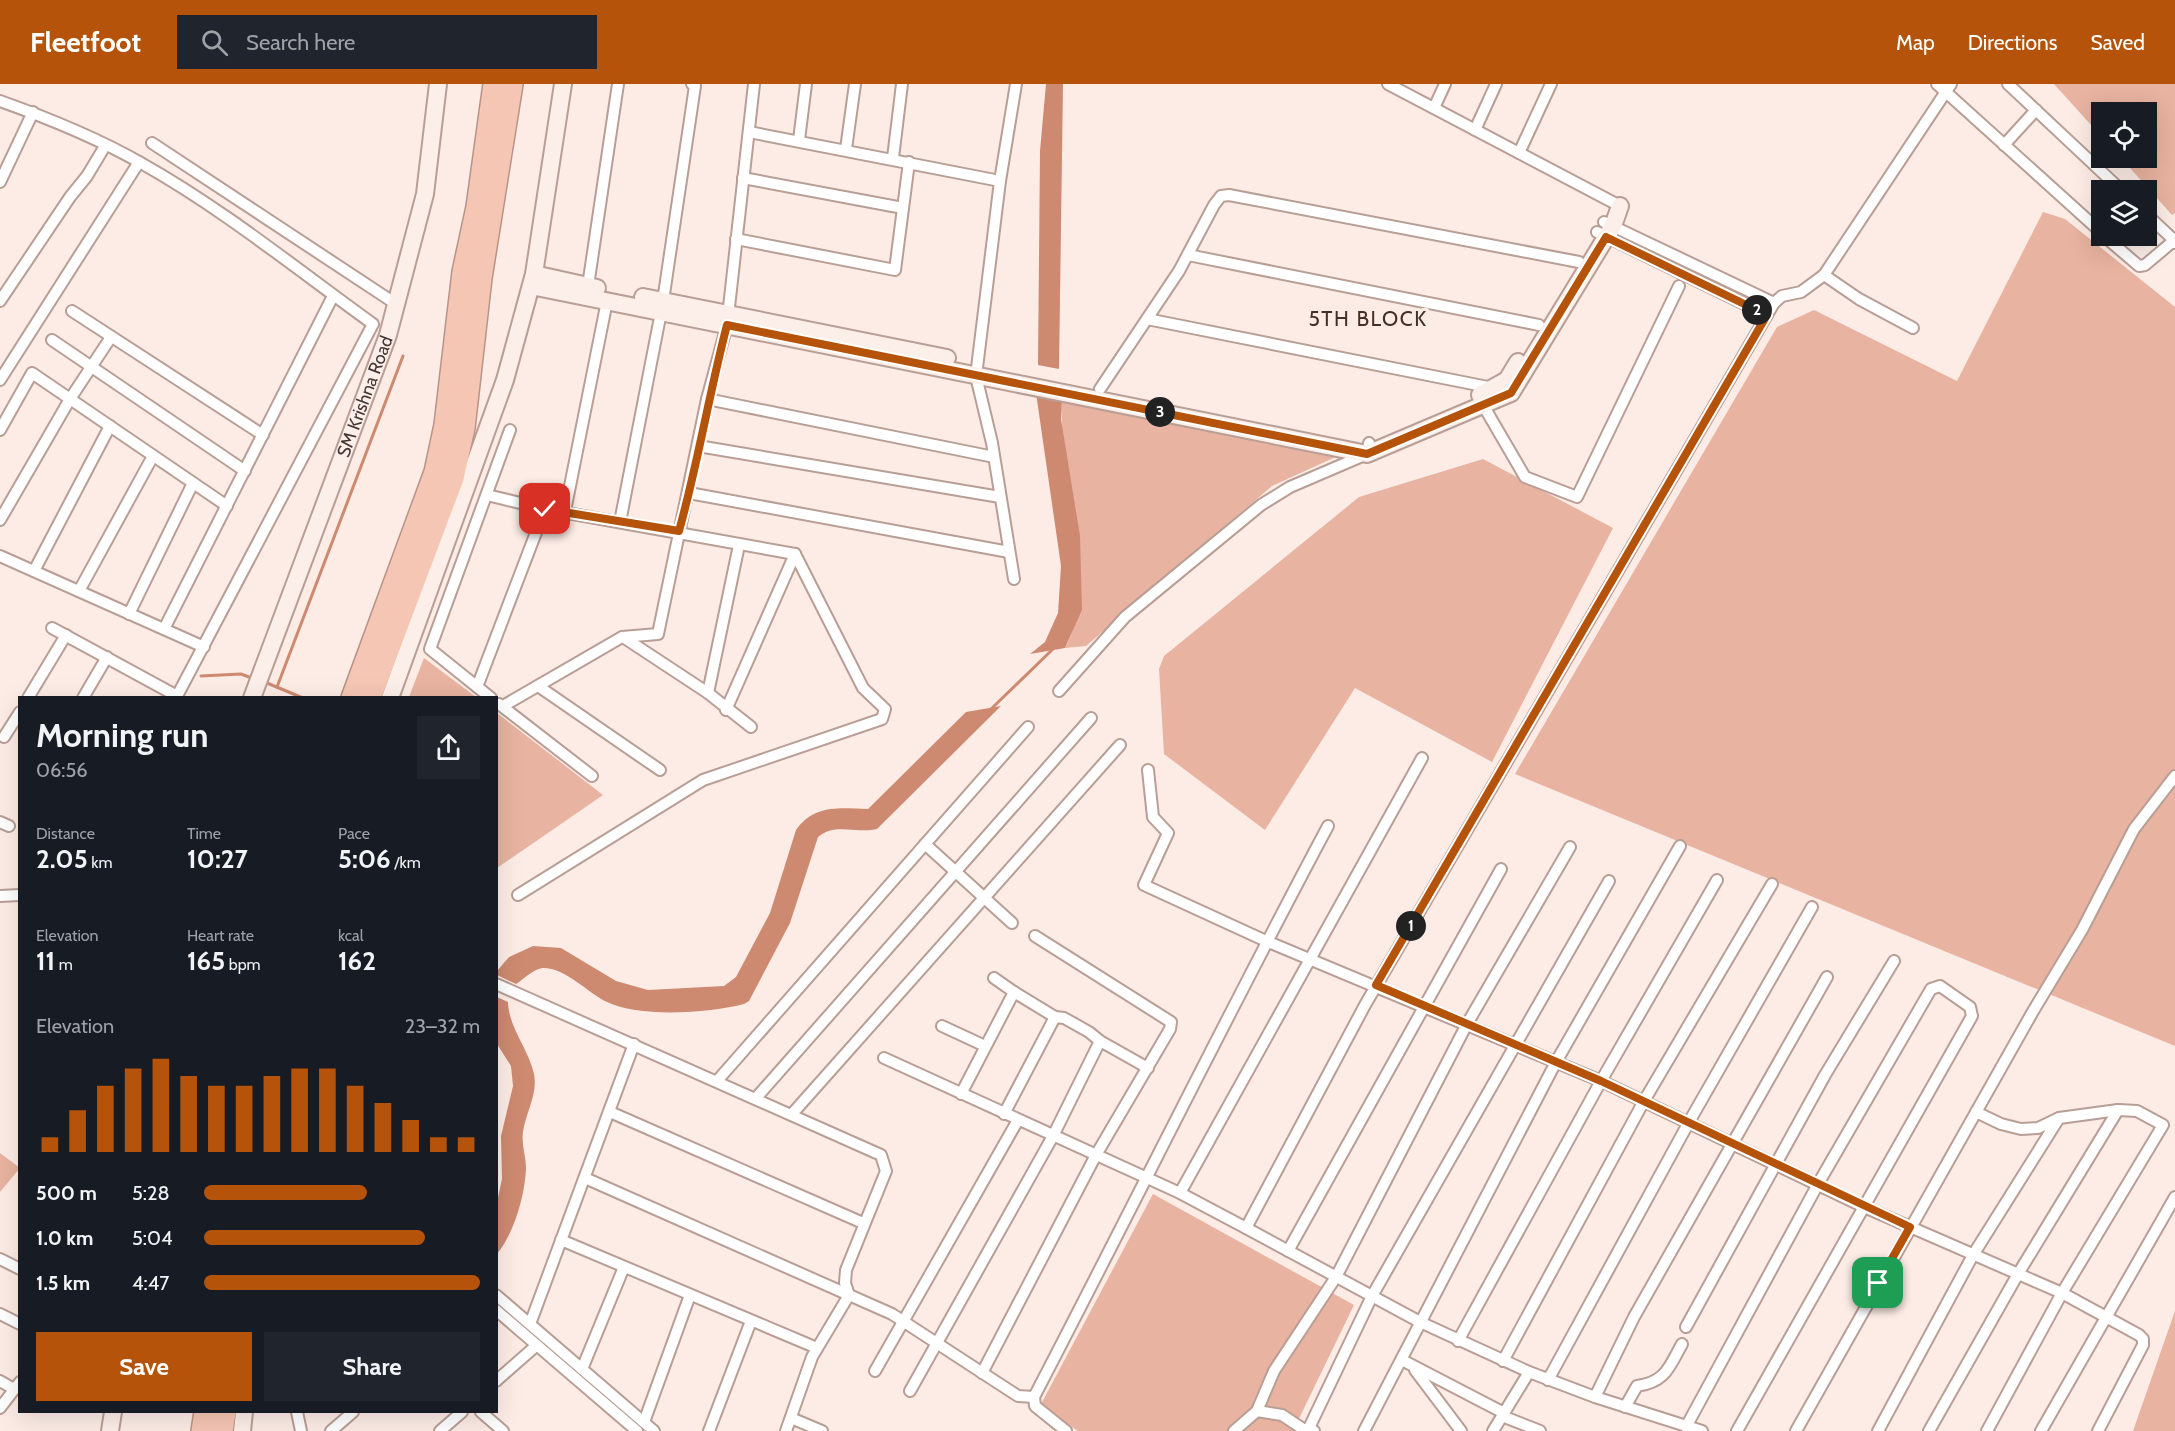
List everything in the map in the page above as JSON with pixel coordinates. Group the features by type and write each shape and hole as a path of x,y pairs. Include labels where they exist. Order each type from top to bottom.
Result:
{"highway":[{"path":"371,696 453,478 464,428 481,278 480,236 494,84"},
{"path":"480,236 512,84"},
{"path":"354,696 388,652"},
{"path":"202,1431 205,1413"},
{"path":"222,1431 225,1413"}],"street":[{"name":"SM Krishna Road","path":"253,696 378,364 425,194 438,84"},
{"path":"390,696 388,652 505,380 532,280 563,84"},
{"path":"588,286 618,84"},
{"path":"620,522 662,306 695,86 692,84"},
{"path":"592,776 500,704 538,686 622,637 658,634 707,399 727,319 754,84"},
{"path":"799,140 806,84"},
{"path":"846,149 855,84"},
{"path":"893,158 902,84"},
{"path":"1014,579 977,370 1000,181 1016,84"},
{"path":"532,280 588,286 662,306 1368,449 1511,393 1620,206 1389,84"},
{"path":"1434,108 1444,84"},
{"path":"1475,130 1496,84"},
{"path":"1519,153 1551,84"},
{"path":"2008,84 2110,180"},
{"path":"1246,1228 1376,985 1774,303 1782,296 1801,292 1824,275 1944,87 2091,223"},
{"path":"0,100 33,112 139,162 184,189 373,324 177,696"},
{"path":"2004,145 2036,110"},
{"path":"0,182 33,112"},
{"path":"749,132 893,158 1000,181"},
{"path":"152,144 396,304"},
{"path":"0,301 70,197 87,177 105,146"},
{"path":"0,380 139,162"},
{"path":"736,239 895,270 909,162"},
{"path":"743,178 903,208"},
{"path":"1100,389 1148,319 1221,196 1229,195 1579,262"},
{"path":"2157,225 2175,242"},
{"path":"1605,229 1774,303"},
{"path":"1059,691 1125,617 1261,505 1290,487 1507,380 1579,262 1605,229"},
{"path":"1605,229 1767,315"},
{"path":"2116,246 2139,266 2145,265 2170,243 2175,242"},
{"path":"1188,255 1539,326"},
{"path":"1824,275 1859,299 1914,328"},
{"path":"532,280 607,301 662,306"},
{"path":"1483,405 1525,477 1577,497 1680,286"},
{"path":"164,629 333,296"},
{"path":"565,511 607,301"},
{"path":"72,312 263,435"},
{"path":"1148,319 1511,393"},
{"path":"0,520 70,399 111,337"},
{"path":"52,340 245,471"},
{"path":"977,370 1100,389 1368,449"},
{"path":"0,430 32,373 227,506"},
{"path":"707,399 994,457"},
{"path":"34,571 110,426"},
{"path":"488,696 430,650 510,429"},
{"path":"699,446 1000,497"},
{"path":"79,591 153,456"},
{"path":"129,614 193,483"},
{"path":"689,493 1009,552"},
{"path":"487,495 545,509 679,531 739,545 795,554"},
{"path":"477,687 545,509"},
{"path":"708,693 739,545"},
{"path":"726,710 795,554"},
{"path":"518,895 703,780 882,719 885,709 864,688 795,554"},
{"path":"0,556 204,647"},
{"path":"52,628 174,696"},
{"path":"29,696 66,635"},
{"path":"622,637 708,693 726,710 751,727"},
{"path":"84,696 107,657"},
{"path":"538,686 660,770"},
{"path":"4,737 18,715"},
{"path":"756,1098 1091,718"},
{"path":"717,1081 1028,727"},
{"path":"792,1114 1120,745"},
{"path":"1180,1193 1422,758"},
{"path":"1148,770 1153,817 1168,833 1144,885 1266,941 1424,1005 1601,1081 1862,1206 2062,1293 2139,1335 2144,1339 2144,1345 2098,1431"},
{"path":"1797,1431 1910,1227 2059,972 2134,829 2175,776"},
{"path":"1066,1431 1035,1406 1034,1397 1148,1179 1266,941 1328,826"},
{"path":"925,844 1012,923"},
{"path":"1364,1431 1556,1062 1680,846"},
{"path":"1234,1431 1257,1411 1274,1371 1336,1277 1467,1024 1570,847"},
{"path":"1288,1251 1501,869"},
{"path":"1458,1341 1601,1081 1718,880"},
{"path":"1257,1411 1282,1415 1303,1429 1312,1430 1372,1296 1609,881"},
{"path":"1503,1361 1644,1101 1772,884"},
{"path":"0,896 18,895"},
{"path":"1548,1380 1689,1122 1812,907"},
{"path":"982,1372 1096,1155 1167,1035 1171,1022 1035,936"},
{"path":"1686,1326 1825,1075 1894,962"},
{"path":"1595,1397 1635,1317 1827,976"},
{"path":"994,978 1055,1017 1064,1018 1148,1068"},
{"path":"498,985 792,1114 882,1155 885,1159 886,1171 863,1223 846,1270 845,1282 849,1295 817,1348 786,1431"},
{"path":"1686,1427 1818,1184 1931,989 1940,986 1970,1007 1972,1016 1862,1206 1737,1431"},
{"path":"961,1094 1014,992"},
{"path":"1004,1114 1055,1017"},
{"path":"942,1026 985,1046"},
{"path":"910,1391 1053,1136 1100,1041"},
{"path":"530,1324 634,1044"},
{"path":"885,1058 1180,1193 1458,1341 1548,1380 1702,1431"},
{"path":"1976,1112 2001,1124 2021,1129 2038,1128 2059,1118 2118,1110 2137,1111 2163,1125 2062,1293 1987,1431"},
{"path":"1929,1431 2018,1274 2118,1110"},
{"path":"610,1112 863,1223"},
{"path":"1878,1431 1973,1256 2059,1118"},
{"path":"875,1371 1018,1120"},
{"path":"585,1178 849,1295 903,1322 1018,1396 1034,1397"},
{"path":"2042,1431 2175,1197"},
{"path":"561,1240 817,1348"},
{"path":"0,1259 18,1268"},
{"path":"582,1369 624,1267"},
{"path":"640,1427 690,1295"},
{"path":"498,1301 530,1324 582,1369 640,1427"},
{"path":"498,1301 537,1345 640,1427 654,1431"},
{"path":"0,1314 18,1323"},
{"path":"709,1431 752,1321"},
{"path":"1625,1407 1637,1386 1656,1382 1664,1376 1682,1344"},
{"path":"498,1379 537,1345"},
{"path":"1402,1360 1503,1414 1540,1431"},
{"path":"1413,1367 1461,1431"},
{"path":"1493,1431 1529,1372"},
{"path":"0,1381 17,1385 0,1408"},
{"path":"110,1431 113,1413"},
{"path":"242,1431 244,1413"},
{"path":"297,1413 301,1431"},
{"path":"331,1431 352,1413"},
{"path":"440,1431 461,1413"},
{"path":"482,1413 503,1431"},
{"path":"791,1418 822,1431"}],"shaded area":[{"path":"1046,84 1063,84 1059,369 1038,365 1040,151"},
{"path":"2054,84 2175,84 2175,213 2172,215 2157,198 2157,180 2141,180 2130,168 2157,168 2157,102 2091,102 2091,125"},
{"path":"2043,212 2065,219 2091,240 2091,246 2099,246 2175,307 2175,1046 1515,774 1777,327 1814,310 1957,381"},
{"path":"1036,393 1062,400 1061,419 1080,536 1082,610 1065,648 1030,654 1045,642 1058,613 1061,566"},
{"path":"1062,400 1340,455 1272,486 1086,646 1065,648 1075,619 1080,573 1076,523 1064,450"},
{"path":"1483,459 1613,528 1492,762 1355,688 1265,830 1164,754 1159,669 1164,656 1359,497"},
{"path":"424,658 475,696 409,696"},
{"path":"1001,706 877,829 839,829 818,837 790,923 749,1001 744,1004 694,1012 637,1010 607,1002 568,976 552,969 536,970 516,984 498,975 498,970 509,957 533,946 561,948 616,981 648,990 724,986 736,977 770,913 796,830 803,822 828,809 868,809 966,712"},
{"path":"498,714 603,795 498,867"},
{"path":"498,997 508,1002 512,1021 531,1064 535,1081 523,1132 526,1168 518,1214 509,1236 498,1252 498,1197 502,1179 501,1136 513,1086 511,1066 498,1046"},
{"path":"0,1153 18,1166 18,1170 0,1192"},
{"path":"1153,1194 1354,1305 1293,1431 1078,1431 1040,1406"},
{"path":"2175,1311 2175,1431 2133,1431"}],"waterway":[{"path":"277,687 403,356"},
{"path":"990,710 1054,648"},
{"path":"201,676 241,674 249,677"},
{"path":"267,683 298,696"}],"district":[{"name":"5TH BLOCK","path":"1368,318"}],"route":[{"path":"545,509 679,531 689,493 707,399 727,325 1367,454 1511,393 1518,385 1606,237 1767,315 1376,985 1601,1081 1910,1227 1878,1283"}]}
